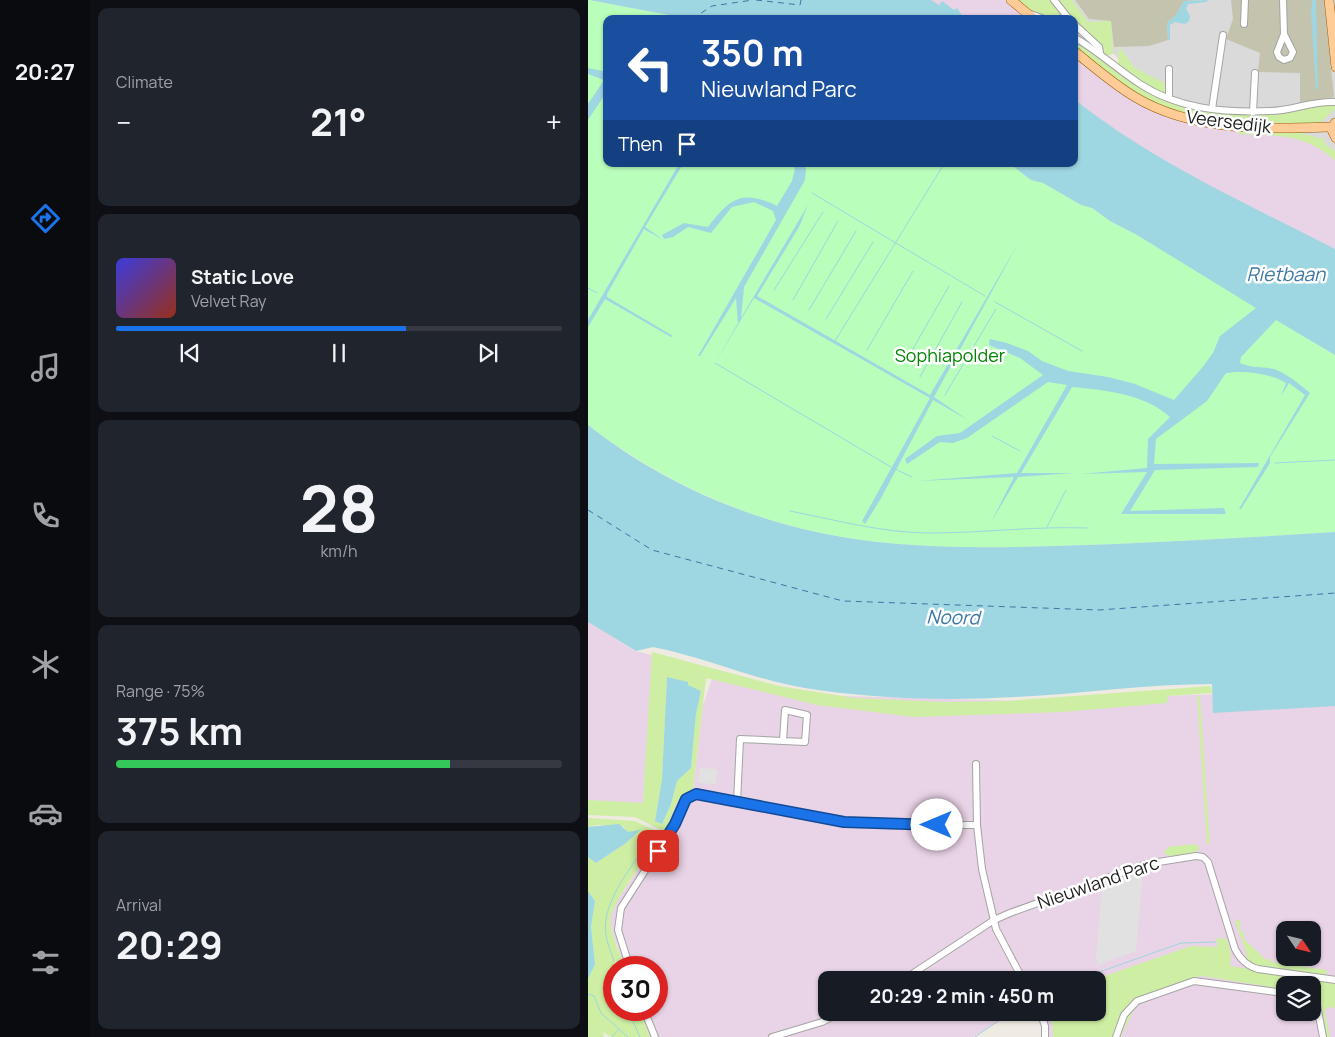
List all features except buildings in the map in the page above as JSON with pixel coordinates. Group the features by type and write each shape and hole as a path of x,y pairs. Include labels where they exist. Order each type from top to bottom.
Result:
{"main road":[{"path":"1010,0 1029,15"},
{"path":"1329,0 1336,67"},
{"name":"Veersedijk","path":"1078,54 1124,90 1165,112 1217,124 1334,130"}],"street":[{"path":"1054,0 1066,15"},
{"path":"1244,24 1245,0"},
{"path":"1283,0 1284,34"},
{"path":"1078,28 1098,47 1100,53"},
{"path":"1212,110 1223,35"},
{"path":"1078,39 1100,53 1141,85 1169,98 1212,110 1280,111 1309,103 1334,102"},
{"path":"1169,69 1169,98"},
{"path":"1253,112 1255,74"},
{"path":"737,803 740,739 783,741 805,742 806,715 785,710 783,741"},
{"path":"976,764 976,825 982,869 996,929 1018,971"},
{"path":"626,956 618,930 621,908 675,824 686,799 696,794 844,822 891,825 976,825"},
{"name":"Nieuwland Parc","path":"917,971 994,920 1146,864 1167,859 1201,857 1208,862 1235,949 1242,960 1250,966 1336,980"},
{"path":"1116,1037 1124,1015 1137,1001 1194,981 1276,992"},
{"path":"648,1021 655,1037"},
{"path":"772,1037 824,1021"},
{"path":"1043,1021 1045,1037"},
{"path":"1320,1021 1323,1037"}],"shaded area":[{"path":"882,0 1005,0 1027,15 921,15"},
{"path":"1070,0 1335,0 1335,151 1321,145 1178,120 1078,17 1078,15 1071,10"},
{"path":"1075,0 1199,0 1184,1 1176,15 1167,23 1168,40 1149,46 1114,47 1111,21 1089,19"},
{"path":"1231,0 1324,0 1334,97 1300,103 1300,73 1258,72 1260,53 1226,39 1233,19"},
{"path":"1078,49 1226,128 1314,141 1335,159 1335,250 1179,174 1078,109"},
{"path":"588,622 635,651 652,655 643,804 588,800"},
{"path":"715,671 807,695 1019,701 1335,690 1335,1037 1046,1037 1047,1033 1040,1021 1106,1021 1106,971 818,971 818,1021 1000,1021 973,1037 650,1037 644,1021 668,1021 668,956 621,956 609,917 615,904 664,830 678,800 693,790 703,705"},
{"path":"700,768 717,769 716,784 698,783"},
{"path":"1143,872 1136,951 1098,965 1096,958 1102,887"}],"green space":[{"name":"Sophiapolder","path":"588,0 669,15 603,15 603,167 1014,167 1031,180 1043,183 1081,205 1090,207 1110,221 1137,235 1335,355 1335,532 1029,547 922,546 868,541 808,530 740,510 676,481 616,445 588,425"},
{"path":"1013,0 1052,0 1064,15 1041,15"},
{"path":"1056,0 1072,0 1088,22 1111,21 1113,54 1106,56 1078,25 1078,15 1069,15"},
{"path":"1078,43 1138,85 1204,110 1229,114 1278,114 1312,105 1335,105 1335,109 1321,122 1294,125 1207,120 1165,108 1131,92 1078,51"},
{"path":"1119,46 1135,68 1166,84 1166,93 1160,92 1129,75 1118,64"},
{"path":"1239,129 1300,133 1323,139 1327,146 1335,151 1335,160 1323,151 1301,140 1277,136 1238,134"},
{"path":"652,652 779,686 854,698 945,702 1007,701 1211,686 1212,693 1168,696 1167,703 1062,712 914,717 817,705 706,678 693,789 677,802 665,832 635,817 588,815 588,800 643,803","holes":["667,677 701,691 696,714 691,768 677,781 671,804 662,824 655,821 662,779"]},
{"path":"1197,696 1200,697 1210,843 1207,844"},
{"path":"588,818 635,821 662,834 619,898 611,916 611,928 621,956 603,956 603,1021 644,1021 650,1037 611,1037 603,1032 604,1037 588,1037 588,979 595,964 591,927 595,901 588,891 588,857 596,863 626,843 639,831 628,833 623,826 597,825 588,827"},
{"path":"1195,844 1200,848 1195,853 1170,856 1164,853 1168,847"},
{"path":"1239,920 1241,922 1240,929 1245,935 1243,938 1266,960 1271,958 1271,962 1276,963 1276,966 1299,966 1327,970 1326,977 1257,966 1245,959 1247,955 1235,921"},
{"path":"1217,938 1227,939 1231,956 1230,966 1296,976 1276,976 1276,988 1202,976 1191,978 1163,988 1140,1002 1135,1008 1121,1037 1053,1037 1051,1021 1106,1021 1106,975 1191,946 1217,947"},
{"path":"1321,980 1335,982 1335,1008 1328,1007 1325,1011 1330,1037 1327,1037 1321,1001"}],"water":[{"path":"589,0 931,0 939,5 942,1 954,10 957,8 962,15 669,15"},
{"path":"1208,0 1206,2 1188,4 1186,9 1190,16 1189,21 1185,24 1175,22 1170,25 1170,40 1168,40 1167,23 1176,15 1184,1"},
{"path":"1312,0 1316,0 1318,90 1316,89 1311,15"},
{"path":"588,68 603,71 603,80 588,74"},
{"path":"603,82 603,97 588,120 588,104"},
{"name":"Rietbaan","path":"1078,102 1104,122 1168,162 1335,249 1335,355 1276,320 1241,357 1240,363 1279,371 1293,379 1310,393 1270,457 1270,463 1241,509 1239,509 1305,395 1289,383 1281,396 1286,383 1257,373 1226,373 1207,401 1156,439 1154,464 1259,463 1258,467 1155,470 1130,511 1224,508 1226,514 1121,514 1147,472 1081,474 1147,468 1148,439 1170,417 1149,403 1124,394 1072,387 1021,473 1073,473 1018,477 991,522 1014,477 918,481 1017,473 1067,385 1048,382 967,438 953,443 940,442 907,464 905,459 937,436 960,433 1043,375 1020,358 989,345 990,339 1028,351 1042,361 1068,371 1108,377 1135,384 1174,400 1213,353 1220,336 1256,308 1137,235 1110,221 1092,208 1081,205 1043,183 1031,180 1014,167 1078,167"},
{"path":"677,167 681,167 645,227 665,241 644,229 607,294 607,297 673,336 671,337 605,299 588,327 588,320"},
{"path":"794,167 805,167 805,180 744,287 741,318 808,205 799,227 757,296 930,395 1019,242 934,397 968,420 933,400 880,500 865,524 862,521 930,398 754,298 715,363 738,323 736,298 700,356 698,356 776,220 773,211 754,202 732,207 711,233 688,227 673,237 664,239 662,235 684,223 708,227 723,209 738,199 755,198 777,206 792,181"},
{"name":"Noord","path":"588,425 616,446 645,464 676,482 708,497 774,521 808,530 868,541 922,546 1029,547 1335,532 1335,706 1213,713 1212,684 991,698 941,699 867,695 797,687 653,647 636,651 588,622"},
{"path":"667,677 688,682 688,685 701,691 696,714 691,768 677,781 671,804 662,824 655,821 662,779"},
{"path":"619,824 628,832 640,830 626,843 596,863 588,857 588,827"},
{"path":"588,891 595,901 591,927 595,964 588,979"}],"waterway":[{"path":"835,341 942,167"},
{"path":"812,193 985,296"},
{"path":"774,290 823,212"},
{"path":"793,300 838,221"},
{"path":"809,310 856,231"},
{"path":"826,319 873,242"},
{"path":"867,350 913,271"},
{"path":"906,361 949,286"},
{"path":"588,288 597,293"},
{"path":"920,377 962,302"},
{"path":"995,302 1082,351"},
{"path":"945,395 996,309"},
{"path":"715,363 891,467"},
{"path":"992,436 1020,451"},
{"path":"1275,463 1336,460"},
{"path":"895,469 912,477"},
{"path":"1047,527 1066,490"},
{"path":"790,511 860,525 912,532 950,533 1087,528"},
{"path":"612,956 606,935 609,909 622,881 655,834"},
{"path":"1102,971 1181,943 1216,942"},
{"path":"588,994 594,996 601,1013 628,1037"},
{"path":"633,1021 640,1037"},
{"path":"975,1037 998,1021"},
{"path":"612,1037 618,1030"}],"ferry route":[{"path":"698,15 712,6 753,0"},
{"path":"756,0 800,5 801,0"},
{"path":"588,510 652,550 843,601 1099,610 1336,593"}],"route":[{"path":"658,851 675,824 686,799 696,794 844,822 937,825"}]}
